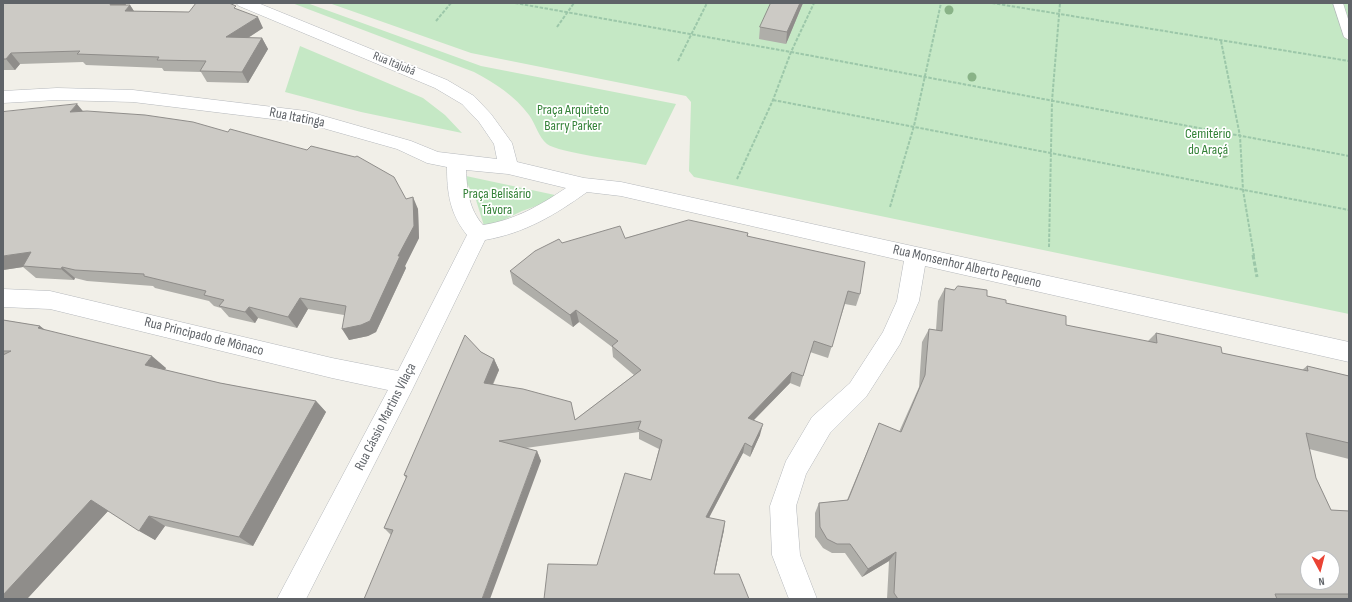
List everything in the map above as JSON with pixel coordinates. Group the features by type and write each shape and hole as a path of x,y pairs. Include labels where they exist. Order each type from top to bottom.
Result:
{"street":[{"name":"Rua Itajubá","path":"244,3 441,84 468,100 485,118 503,143 508,167"},
{"name":"Rua Itatinga","path":"3,98 57,94 133,96 306,117 404,145 434,158 456,162 508,167 584,185"},
{"path":"456,162 461,208 466,221 478,234 508,229 520,225 556,205 584,185"},
{"name":"Rua Monsenhor Alberto Pequeno","path":"584,185 621,189 1349,352"},
{"name":"Rua Cássio Martins Vilaça","path":"291,599 404,383 478,234"},
{"path":"803,599 786,555 783,506 796,470 821,425 858,390 892,337 908,300 916,256"},
{"name":"Rua Principado de Mônaco","path":"3,298 57,302 324,366 404,383"}],"lane":[{"path":"1338,3 1349,36"}],"path":[{"path":"436,21 451,3"},
{"path":"515,3 791,52 1349,156"},
{"path":"558,27 574,3"},
{"path":"678,61 707,3"},
{"path":"737,179 773,100 791,52 814,3"},
{"path":"890,207 914,126 941,3"},
{"path":"992,3 1349,61"},
{"path":"1050,247 1052,101 1060,3"},
{"path":"1221,40 1240,136 1243,190 1257,277"},
{"path":"773,100 1349,210"}],"green space":[{"name":"Praça Arquiteto Barry Parker","path":"292,3 307,3 481,66 676,104 646,165 565,151 547,144 523,108 504,90 482,76"},
{"name":"Cemitério do Araçá","path":"329,3 1349,3 1349,314 694,177 689,171 691,102 686,96 471,53"},
{"path":"300,46 423,98 445,115 462,133 361,112 285,92"},
{"name":"Praça Belisário Távora","path":"466,176 555,195 556,199 522,211 485,229 476,200 464,178"}],"building":[{"path":"3,3 111,3 110,5 130,5 125,11 189,12 196,3 229,3 236,6 234,8 258,17 226,37 262,38 242,72 200,71 206,61 157,60 159,57 77,54 80,51 11,53 6,59 3,59"},
{"path":"771,3 800,3 787,32 760,27"},
{"path":"77,104 70,112 87,111 145,115 193,122 228,132 230,129 307,150 311,146 355,157 357,156 394,177 406,199 413,197 414,226 398,256 400,256 370,321 361,325 342,329 346,306 300,298 288,317 249,307 245,312 219,306 224,300 204,295 206,291 144,276 144,274 75,270 62,267 61,269 23,266 31,252 3,256 3,112"},
{"path":"689,220 748,233 747,236 865,262 860,294 848,291 832,347 814,341 803,376 792,372 748,418 763,424 752,447 745,443 706,517 725,521 714,574 739,574 749,599 544,599 548,564 597,565 625,473 651,480 662,440 638,429 641,421 499,441 537,451 482,599 364,599 393,530 384,528 407,476 404,475 465,335 481,352 494,359 484,383 523,389 571,402 575,420 641,370 612,346 618,341 576,310 570,315 510,271 535,251 559,239 562,243 620,226 625,238"},
{"path":"958,286 987,290 987,296 1006,300 1006,303 1066,316 1066,325 1157,343 1156,333 1221,347 1222,353 1308,371 1307,366 1349,376 1349,443 1306,433 1316,478 1331,510 1349,511 1349,594 1275,594 1277,599 898,599 894,593 896,552 868,569 850,544 837,544 827,539 820,527 819,503 848,500 879,423 901,432 925,375 929,329 942,331 945,288 954,290"},
{"path":"3,320 40,326 38,328 152,356 145,365 220,383 316,401 239,537 149,516 139,531 91,500 3,595 3,355 11,351 3,351"}]}
